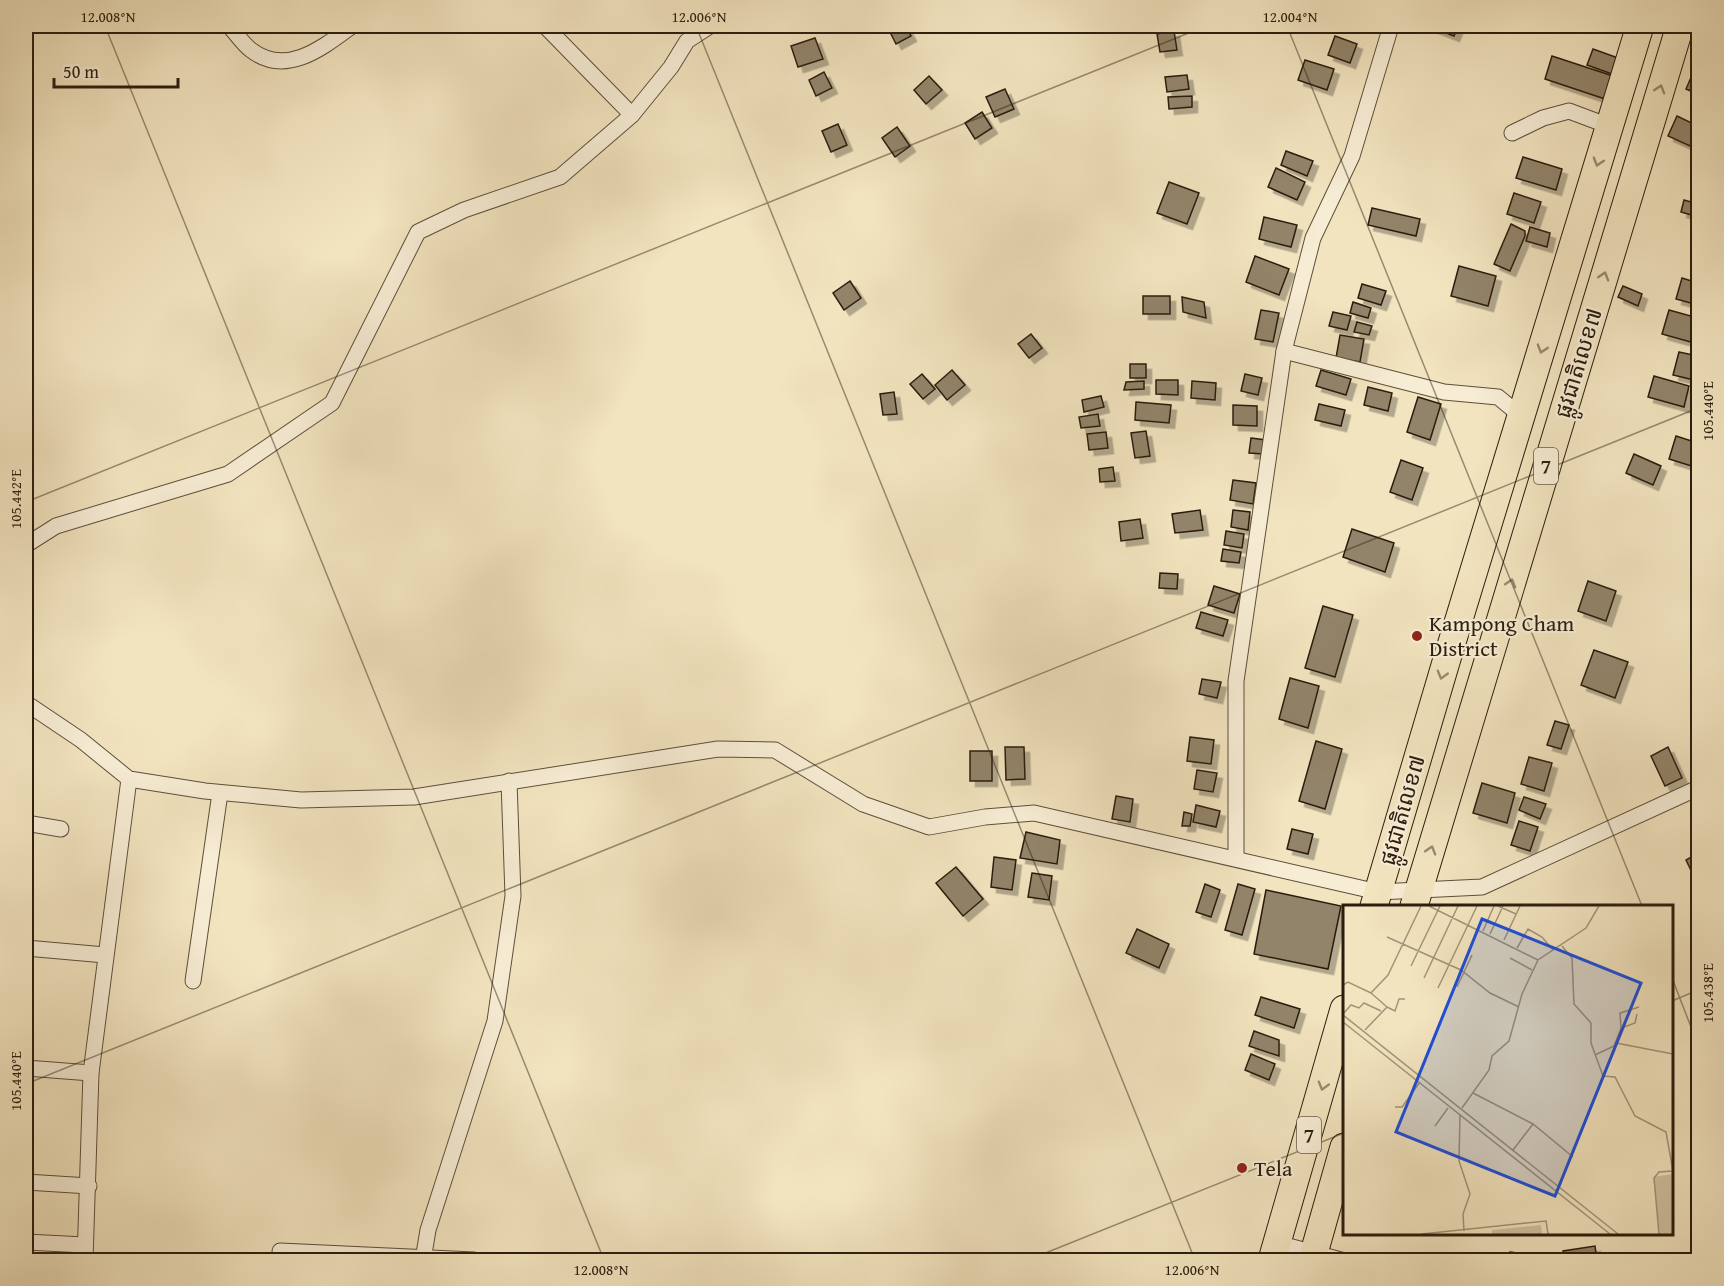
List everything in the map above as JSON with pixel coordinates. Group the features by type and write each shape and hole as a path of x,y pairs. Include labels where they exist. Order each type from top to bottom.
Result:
{"highway":[{"name":"ផ្លូវជាតិលេខ៧","path":"1376,899 1640,26"},
{"name":"ផ្លូវជាតិលេខ៧","path":"1414,905 1680,26"},
{"name":"7","path":"1275,1252 1343,1013"},
{"name":"7","path":"1312,1260 1343,1151"}],"street":[{"path":"229,26 250,50 265,59 282,63 299,60 351,26"},
{"path":"544,26 632,115"},
{"path":"26,545 56,526 228,474 332,403 418,232 464,210 560,177 632,115 671,67 687,41 710,26"},
{"path":"1236,859 1236,681 1284,351 1313,238 1352,156 1391,26"},
{"path":"1512,132 1542,118 1569,111 1609,126"},
{"path":"1284,351 1444,392 1498,397 1521,417"},
{"path":"26,703 81,740 129,779 220,793 301,800 414,797 718,749 775,750 863,804 929,827 985,817 1034,813 1236,859 1376,899 1482,887 1698,788"},
{"path":"26,1242 85,1253 91,1073 129,779"},
{"path":"423,1259 428,1230 495,1021 513,896 509,781"},
{"path":"193,981 220,793"},
{"path":"26,823 61,829"},
{"path":"26,948 105,955"},
{"path":"26,1068 91,1073"},
{"path":"26,1182 89,1186"},
{"path":"280,1251 474,1260"},
{"path":"1275,1252 1341,1260"}],"building":[{"path":"887,26 906,26 911,36 896,44"},
{"path":"1428,26 1458,26 1454,36"},
{"path":"1174,31 1177,50 1160,52 1157,34"},
{"path":"1335,36 1357,44 1350,63 1328,55"},
{"path":"815,38 823,59 798,67 791,46"},
{"path":"1593,49 1618,58 1612,74 1587,65"},
{"path":"1552,56 1613,76 1605,99 1545,79"},
{"path":"1305,60 1334,69 1327,90 1298,80"},
{"path":"824,72 832,88 816,96 809,80"},
{"path":"1187,75 1189,89 1167,92 1165,77"},
{"path":"1692,75 1698,78 1698,94 1686,89"},
{"path":"929,76 942,90 926,104 914,90"},
{"path":"1005,89 1014,109 995,117 986,97"},
{"path":"1192,96 1192,107 1169,109 1168,97"},
{"path":"982,112 992,128 975,139 965,123"},
{"path":"1677,116 1698,126 1690,146 1668,136"},
{"path":"838,124 847,145 831,152 822,131"},
{"path":"897,127 910,146 895,157 882,138"},
{"path":"1286,151 1313,161 1307,176 1281,165"},
{"path":"1523,157 1562,169 1556,190 1516,178"},
{"path":"1276,168 1305,182 1297,200 1268,187"},
{"path":"1169,182 1199,193 1187,224 1157,213"},
{"path":"1514,193 1541,202 1534,223 1507,214"},
{"path":"1684,200 1698,204 1695,216 1681,212"},
{"path":"1372,208 1420,219 1416,236 1368,225"},
{"path":"1264,217 1297,225 1291,247 1259,239"},
{"path":"1511,224 1525,231 1525,236 1510,271 1494,264"},
{"path":"1530,227 1550,233 1547,247 1526,241"},
{"path":"1255,256 1289,269 1279,295 1246,282"},
{"path":"1459,266 1496,276 1488,306 1451,296"},
{"path":"1682,278 1698,283 1698,305 1676,299"},
{"path":"850,281 861,298 844,310 833,293"},
{"path":"1362,284 1386,291 1381,305 1358,298"},
{"path":"1623,286 1642,294 1638,306 1618,297"},
{"path":"1143,296 1170,296 1170,314 1143,314"},
{"path":"1182,297 1204,302 1206,318 1183,312"},
{"path":"1353,302 1371,308 1368,318 1350,313"},
{"path":"1261,310 1279,313 1273,342 1255,339"},
{"path":"1669,310 1698,318 1698,344 1662,334"},
{"path":"1333,312 1351,316 1347,330 1329,326"},
{"path":"1357,322 1372,326 1369,335 1354,332"},
{"path":"1031,334 1042,348 1029,358 1018,344"},
{"path":"1340,335 1364,339 1360,362 1336,358"},
{"path":"1679,352 1698,356 1698,381 1673,375"},
{"path":"1130,364 1146,364 1146,378 1130,378"},
{"path":"952,370 965,385 947,400 935,385"},
{"path":"1321,370 1351,379 1346,395 1316,386"},
{"path":"922,374 935,389 923,399 910,384"},
{"path":"1245,374 1262,378 1258,395 1241,391"},
{"path":"1654,376 1689,386 1684,407 1648,397"},
{"path":"1156,380 1178,380 1178,395 1156,394"},
{"path":"1144,381 1144,389 1124,390 1126,382"},
{"path":"1192,381 1216,383 1215,400 1191,398"},
{"path":"1368,387 1392,393 1388,411 1364,405"},
{"path":"894,392 897,414 883,415 880,394"},
{"path":"1101,396 1104,407 1084,412 1082,400"},
{"path":"1418,397 1441,404 1430,440 1407,432"},
{"path":"1136,402 1171,405 1169,423 1135,420"},
{"path":"1319,404 1345,410 1341,426 1315,420"},
{"path":"1233,405 1257,406 1257,426 1233,425"},
{"path":"1098,414 1100,426 1081,428 1079,417"},
{"path":"1146,431 1150,456 1135,458 1131,433"},
{"path":"1106,432 1108,448 1089,450 1087,434"},
{"path":"1676,436 1698,443 1698,468 1669,459"},
{"path":"1251,438 1266,440 1264,454 1249,453"},
{"path":"1634,454 1661,466 1653,485 1626,473"},
{"path":"1401,460 1423,468 1412,500 1390,492"},
{"path":"1113,467 1115,481 1100,482 1099,469"},
{"path":"1233,480 1256,483 1253,504 1230,500"},
{"path":"1200,510 1203,530 1175,533 1172,514"},
{"path":"1233,510 1250,512 1248,530 1231,527"},
{"path":"1140,519 1143,538 1121,541 1119,522"},
{"path":"1352,529 1394,543 1385,572 1343,557"},
{"path":"1226,531 1244,534 1242,548 1224,545"},
{"path":"1223,549 1241,552 1239,563 1221,561"},
{"path":"1160,573 1178,574 1177,589 1159,588"},
{"path":"1588,581 1616,591 1606,621 1578,611"},
{"path":"1214,586 1240,594 1234,613 1208,605"},
{"path":"1323,606 1353,615 1335,677 1305,668"},
{"path":"1201,612 1228,620 1223,636 1196,628"},
{"path":"1594,650 1628,662 1615,698 1581,685"},
{"path":"1290,678 1319,686 1308,728 1279,719"},
{"path":"1202,679 1221,682 1217,698 1199,694"},
{"path":"1555,721 1569,725 1561,749 1547,745"},
{"path":"1190,737 1214,740 1211,764 1187,761"},
{"path":"1316,741 1342,749 1325,809 1299,801"},
{"path":"1005,747 1024,747 1025,779 1006,780"},
{"path":"1668,747 1682,778 1665,786 1651,756"},
{"path":"970,751 992,751 992,781 970,781"},
{"path":"1529,757 1552,763 1544,791 1521,784"},
{"path":"1197,770 1217,773 1213,792 1194,789"},
{"path":"1482,783 1515,793 1507,823 1473,813"},
{"path":"1116,796 1133,799 1130,822 1112,819"},
{"path":"1524,797 1546,804 1540,819 1519,810"},
{"path":"1196,805 1220,811 1216,827 1193,822"},
{"path":"1184,812 1192,814 1190,826 1182,826"},
{"path":"1519,821 1538,827 1530,851 1511,845"},
{"path":"1292,829 1313,834 1308,854 1287,849"},
{"path":"1026,832 1060,840 1057,864 1020,858"},
{"path":"1698,853 1698,885 1686,860"},
{"path":"994,857 1016,860 1012,890 991,887"},
{"path":"956,867 983,899 963,916 936,883"},
{"path":"1032,873 1052,876 1049,900 1028,897"},
{"path":"1205,884 1220,890 1211,917 1196,912"},
{"path":"1238,884 1255,889 1242,935 1225,930"},
{"path":"1266,890 1341,906 1328,969 1254,954"},
{"path":"1137,929 1169,944 1159,968 1126,953"},
{"path":"1261,997 1300,1009 1294,1028 1255,1015"},
{"path":"1254,1031 1279,1040 1279,1056 1249,1046"},
{"path":"1251,1054 1275,1064 1269,1080 1245,1070"},
{"path":"1595,1246 1597,1260 1564,1260 1563,1251"},
{"path":"1510,1252 1540,1256 1540,1260 1509,1260"}],"place":[{"name":"Kampong Cham District","path":"1417,636"},
{"name":"Tela","path":"1242,1168"}]}
